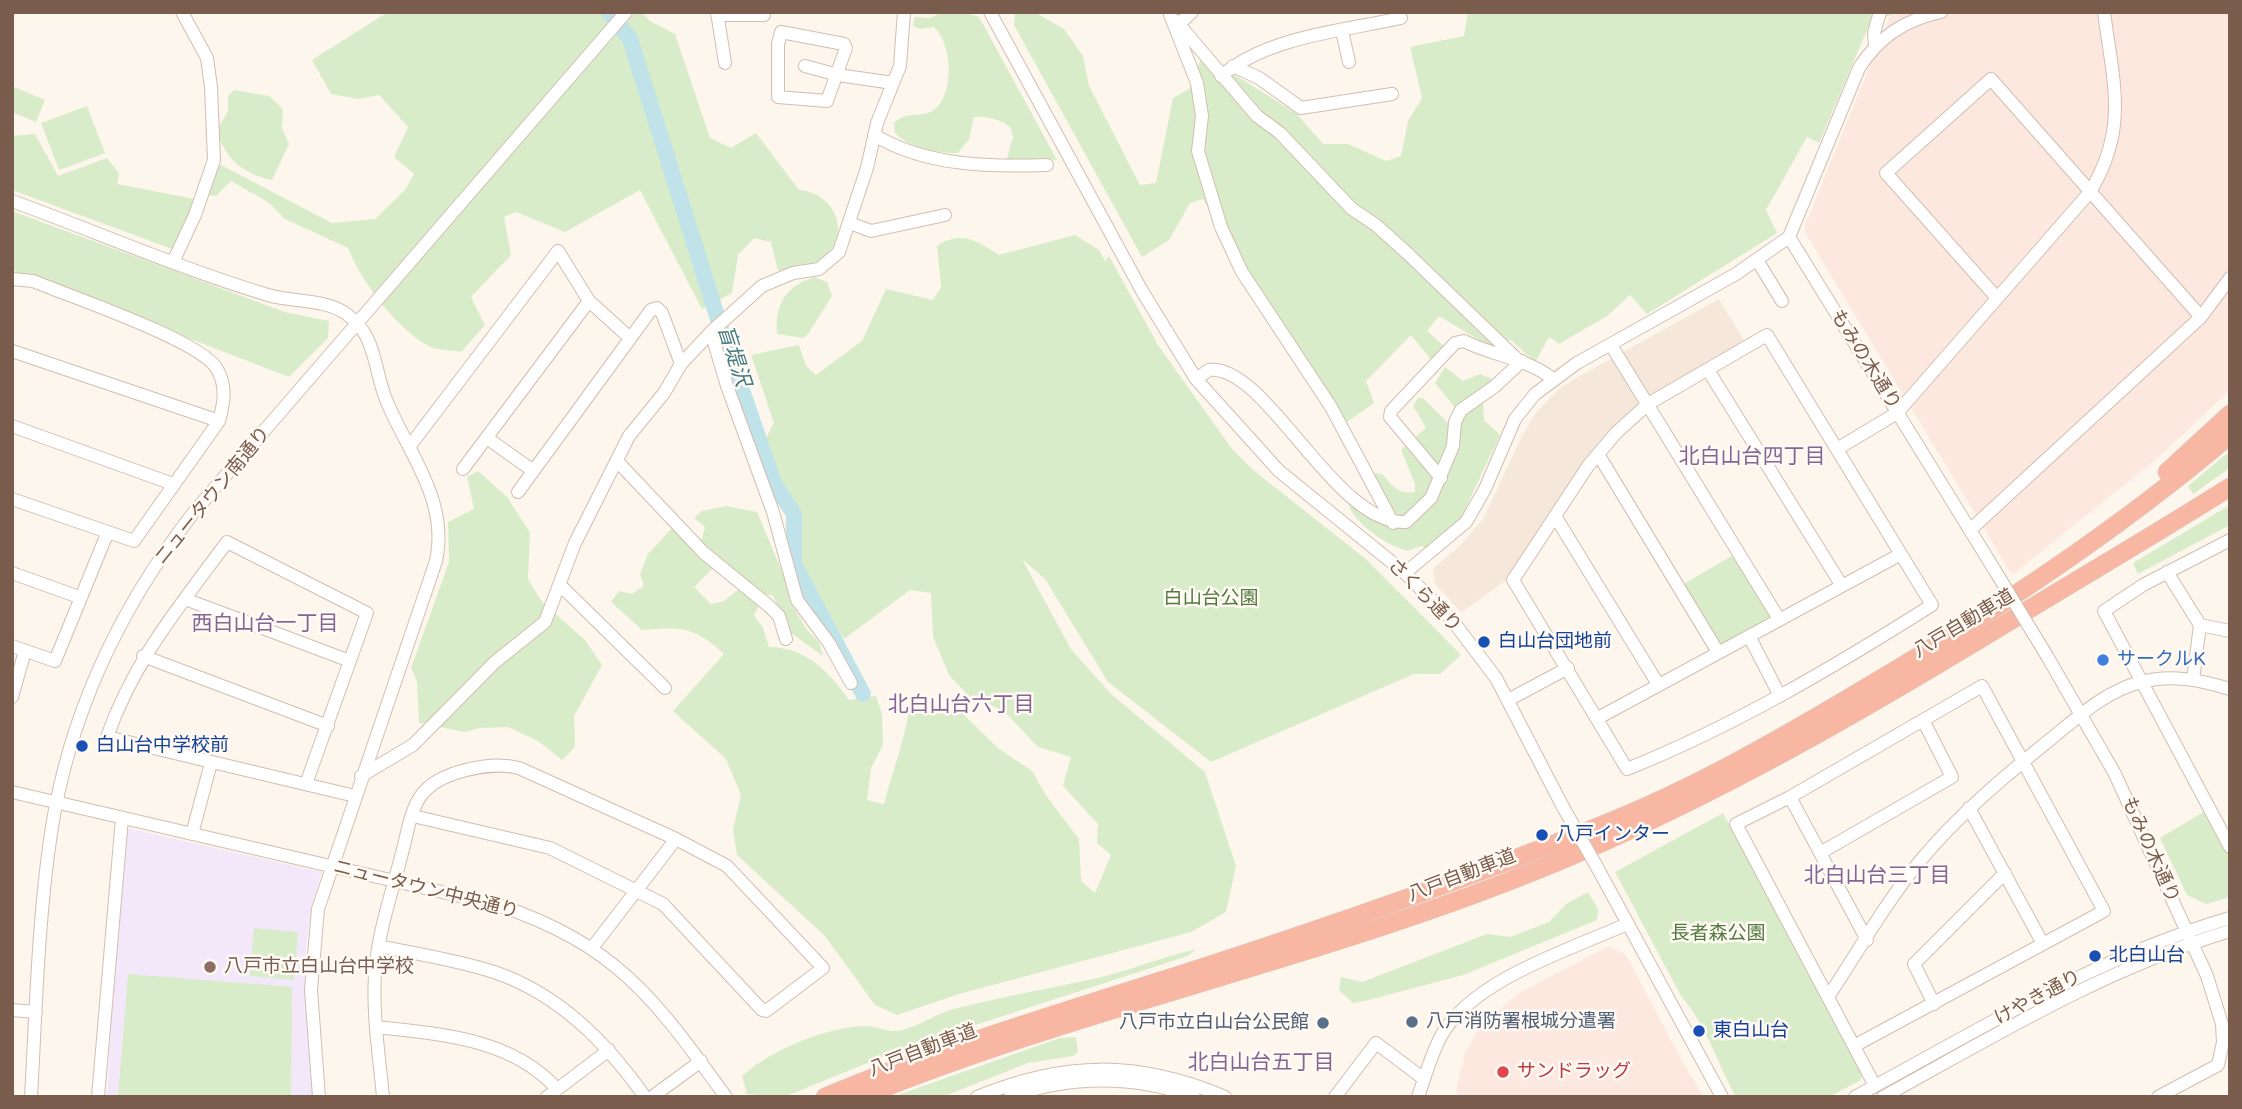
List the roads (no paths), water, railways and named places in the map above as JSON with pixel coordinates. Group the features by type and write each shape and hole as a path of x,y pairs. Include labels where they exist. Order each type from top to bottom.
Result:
{"highway":[{"path":"2034,581 2159,479 2230,414"},
{"path":"2034,581 2108,533 2230,435"},
{"path":"2074,582 2230,476"},
{"path":"2074,582 2230,487"},
{"name":"八戸自動車道","path":"825,1097 998,1031 1286,940 1598,827 1666,797 1801,727 1927,652 2034,581"},
{"name":"八戸自動車道","path":"861,1097 1000,1044 1366,935 1513,880 1671,809 1807,739 2074,582"}],"street":[{"path":"174,261 195,215 214,160 210,73 206,58 181,12"},
{"name":"ニュータウン南通り","path":"31,1097 44,893 57,802 73,741 101,664 144,582 194,512 626,12"},
{"path":"361,776 413,745 495,663 536,631 551,611 575,543 629,436 664,393 681,364 710,332 762,286 828,264 839,252 850,223 874,135 900,65 904,12"},
{"name":"さくら通り","path":"990,12 1142,291 1196,379 1279,471 1405,573 1478,652 1508,700 1563,807 1722,1097"},
{"path":"1169,12 1204,51 1228,71 1257,116 1280,133 1352,209 1376,225 1408,253 1519,360"},
{"path":"1169,12 1197,83 1202,116 1198,151 1221,227 1241,272 1331,407 1393,523"},
{"path":"1179,24 1192,12"},
{"path":"1875,46 1874,33 1880,12"},
{"path":"1405,573 1466,522 1485,489 1515,419 1535,394 1553,379 1757,260 1789,237 1859,68 1875,46 1903,24 1941,12"},
{"path":"1837,449 1897,413 2090,192 2105,168 2113,141 2116,117 2104,12"},
{"path":"725,63 717,14 764,16"},
{"path":"1228,71 1289,42 1401,18"},
{"path":"1342,31 1349,62"},
{"path":"781,32 844,44 846,48 838,75 827,101 822,103 778,97 778,44 781,32"},
{"path":"804,66 838,75 893,83"},
{"path":"1228,71 1259,78 1301,108 1392,94"},
{"path":"1997,298 1885,173 1991,79 2201,317"},
{"path":"874,135 889,144 947,162 999,167 1047,165"},
{"path":"12,201 267,294 341,310 358,325 371,342 382,391 433,499 440,541 318,909 313,943 312,990 319,1097"},
{"path":"850,223 871,231 945,215"},
{"name":"もみの木通り","path":"1789,237 2082,714 2138,821 2190,936 2217,999 2223,1042 2218,1065 2158,1097"},
{"path":"409,447 553,254 561,252 589,301 630,338"},
{"path":"1757,260 1782,301"},
{"path":"1970,530 2201,317 2230,278"},
{"path":"12,279 33,282 203,354 217,368 224,389 219,421 134,541 107,534 12,499"},
{"path":"463,469 589,301"},
{"path":"518,492 651,310 657,308 681,364"},
{"path":"710,332 772,512 797,600 829,643 851,683"},
{"path":"1767,335 1932,606 1780,696 1684,746 1627,769 1513,580 1598,454 1647,404 1708,370 1767,335"},
{"path":"1441,478 1390,416 1391,411 1455,343 1464,341 1519,360 1553,379"},
{"path":"1611,345 1779,619"},
{"path":"12,351 219,421"},
{"path":"1196,379 1209,370 1227,371 1275,414 1337,486 1393,523 1406,522 1431,498 1453,446 1455,422 1461,410 1494,387 1519,360"},
{"path":"1708,370 1842,586"},
{"path":"12,426 173,484"},
{"path":"487,438 532,470"},
{"path":"1598,454 1718,652"},
{"path":"617,461 704,553 779,616 786,639"},
{"path":"1555,516 1658,684"},
{"path":"12,697 19,649 55,661 107,534"},
{"path":"2230,540 2167,572 2104,611 2230,847"},
{"path":"306,784 368,613 227,542 143,656 121,699 107,737 355,796"},
{"path":"1598,718 1900,554"},
{"path":"2167,572 2200,625 2193,680"},
{"path":"12,573 79,597"},
{"path":"561,586 665,688"},
{"path":"185,598 350,661"},
{"path":"2200,625 2230,631"},
{"path":"1749,636 1780,696"},
{"path":"143,656 328,726"},
{"path":"1508,700 1568,668"},
{"path":"1828,997 1918,863 1969,808 2082,714 2109,695 2141,682 2169,678 2193,680 2230,689"},
{"path":"1854,1046 2104,911 1982,686 1924,722 1736,824 1875,1086"},
{"path":"1820,853 1952,777 1924,722"},
{"path":"192,834 211,763"},
{"path":"383,1097 376,1027 376,965 379,946 412,816 419,799 435,782 505,764 539,776 676,839 727,866 823,968 766,1011 762,1010 675,913 637,890 550,848 412,816"},
{"name":"ニュータウン中央通り","path":"12,792 507,908 551,925 592,948 655,1002 726,1097"},
{"path":"1790,797 1867,940"},
{"path":"1969,808 2043,944"},
{"path":"99,1097 122,818"},
{"path":"592,948 676,839"},
{"path":"1934,1004 1914,964 2004,873"},
{"name":"けやき通り","path":"1883,1097 2063,998 2230,918"},
{"path":"1418,1097 1441,1036 1455,1017 1481,992 1627,924"},
{"name":"けやき通り","path":"1854,1097 2094,968 2190,936 2230,931"},
{"path":"379,946 469,965 518,982 570,1013 609,1050 645,1097"},
{"path":"12,1010 36,1012"},
{"path":"376,1027 436,1034 489,1046 532,1067 552,1093 609,1050"},
{"path":"1335,1097 1376,1043 1424,1079"},
{"path":"652,1097 701,1061"},
{"path":"977,1097 1054,1073 1117,1068 1186,1081 1225,1097"},
{"path":"1010,1097 1054,1085 1113,1080 1174,1089 1194,1097"}],"waterway":[{"name":"盲堤沢","path":"609,12 630,39 722,332 774,483 794,514 794,564 863,694"}],"place":[{"name":"白山台団地前","path":"1484,642"},
{"name":"サークルK","path":"2103,660"},
{"name":"白山台中学校前","path":"82,746"},
{"name":"八戸インター","path":"1542,835"},
{"name":"北白山台","path":"2095,956"},
{"name":"八戸市立白山台中学校","path":"210,967"},
{"name":"八戸消防署根城分遣署","path":"1412,1022"},
{"name":"八戸市立白山台公民館","path":"1323,1023"},
{"name":"東白山台","path":"1699,1031"},
{"name":"サンドラッグ","path":"1503,1072"}],"district":[{"name":"北白山台四丁目","path":"1752,457"},
{"name":"西白山台一丁目","path":"265,624"},
{"name":"北白山台六丁目","path":"961,705"},
{"name":"北白山台三丁目","path":"1877,876"},
{"name":"北白山台五丁目","path":"1261,1063"}],"park label":[{"name":"白山台公園","path":"1211,599"},
{"name":"長者森公園","path":"1718,934"}]}
